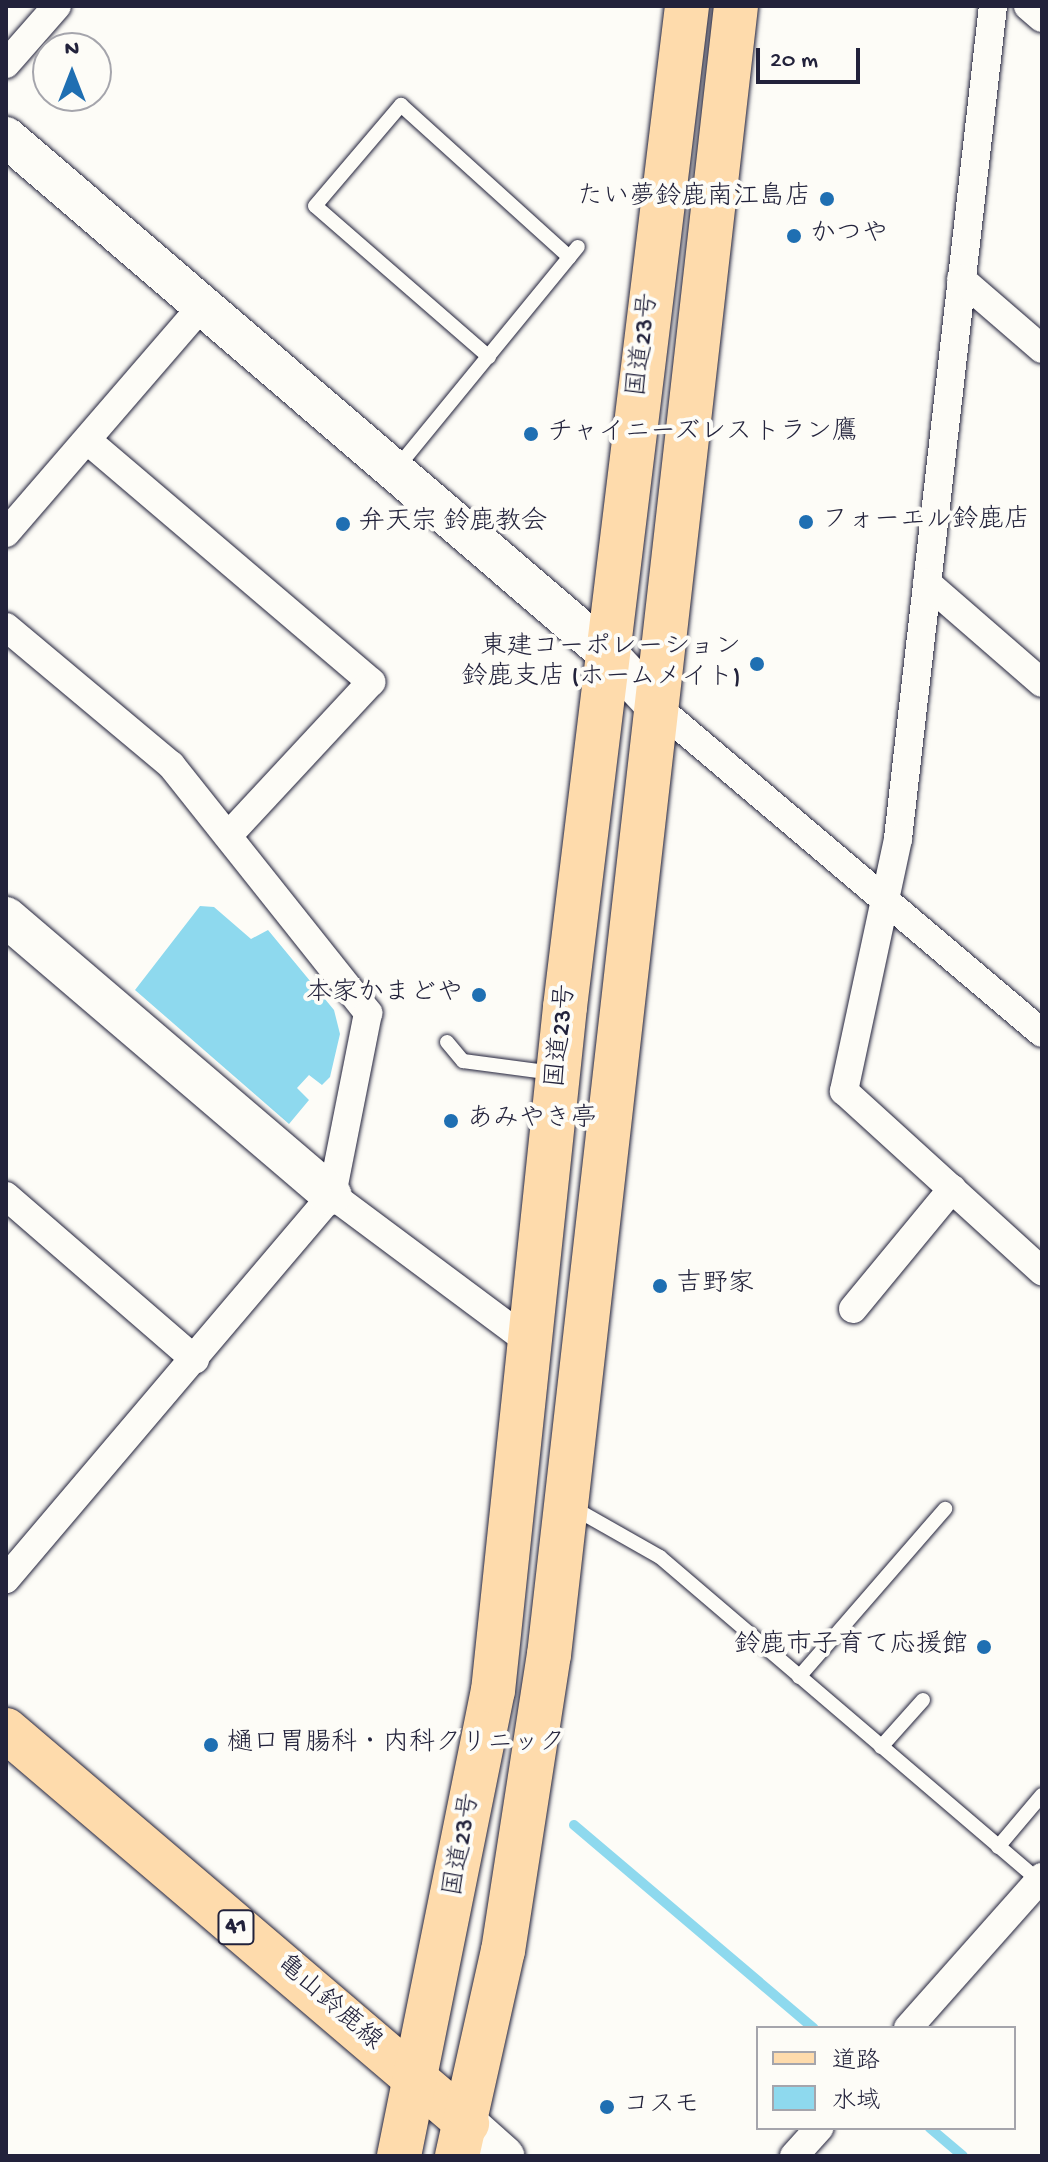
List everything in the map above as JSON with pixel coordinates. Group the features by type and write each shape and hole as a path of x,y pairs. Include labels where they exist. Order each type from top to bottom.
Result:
{"main road":[{"name":"国道23号","path":"399,2156 417,2081 493,1691 558,1074 687,6"},
{"name":"国道23号","path":"462,2140 535,1759 736,6"},
{"name":"亀山鈴鹿線","path":"6,1730 417,2081 462,2140"}],"street":[{"path":"6,64 57,6"},
{"path":"993,6 927,583 885,900 844,1091 1042,1271"},
{"path":"1028,6 1042,18"},
{"path":"6,137 200,308 607,653 657,707 1042,1033"},
{"path":"961,279 1042,349"},
{"path":"6,533 200,308"},
{"path":"88,441 371,682 228,836"},
{"path":"927,583 1042,683"},
{"path":"6,627 171,765 368,1013 332,1195 6,1579"},
{"path":"6,917 332,1195 529,1342"},
{"path":"853,1309 952,1189"},
{"path":"6,1196 195,1360"},
{"path":"910,2026 1040,1879"},
{"path":"794,2156 817,2130"},
{"path":"462,2140 504,2156"}],"lane":[{"path":"393,472 489,357 574,252 401,105 315,206 489,357"},
{"path":"447,1042 463,1061 558,1074"},
{"path":"565,1503 660,1557 998,1847 1040,1879"},
{"path":"799,1677 945,1509"},
{"path":"881,1747 923,1700"},
{"path":"998,1847 1042,1795"}],"water":[{"path":"200,906 214,907 251,939 268,930 334,1010 340,1034 330,1077 322,1085 309,1075 297,1088 309,1100 289,1124 135,990"}],"waterway":[{"path":"574,1825 811,2026"},
{"path":"932,2130 963,2156"}],"place":[{"name":"たい夢鈴鹿南江島店","path":"827,199"},
{"name":"かつや","path":"794,236"},
{"name":"チャイニーズレストラン鷹","path":"531,434"},
{"name":"フォーエル鈴鹿店","path":"806,522"},
{"name":"弁天宗 鈴鹿教会","path":"343,524"},
{"name":"東建コーポレーション 鈴鹿支店 (ホームメイト)","path":"757,664"},
{"name":"本家かまどや","path":"479,995"},
{"name":"あみやき亭","path":"451,1121"},
{"name":"吉野家","path":"660,1286"},
{"name":"鈴鹿市子育て応援館","path":"984,1647"},
{"name":"樋口胃腸科・内科クリニック","path":"211,1745"},
{"name":"コスモ","path":"607,2107"}]}
